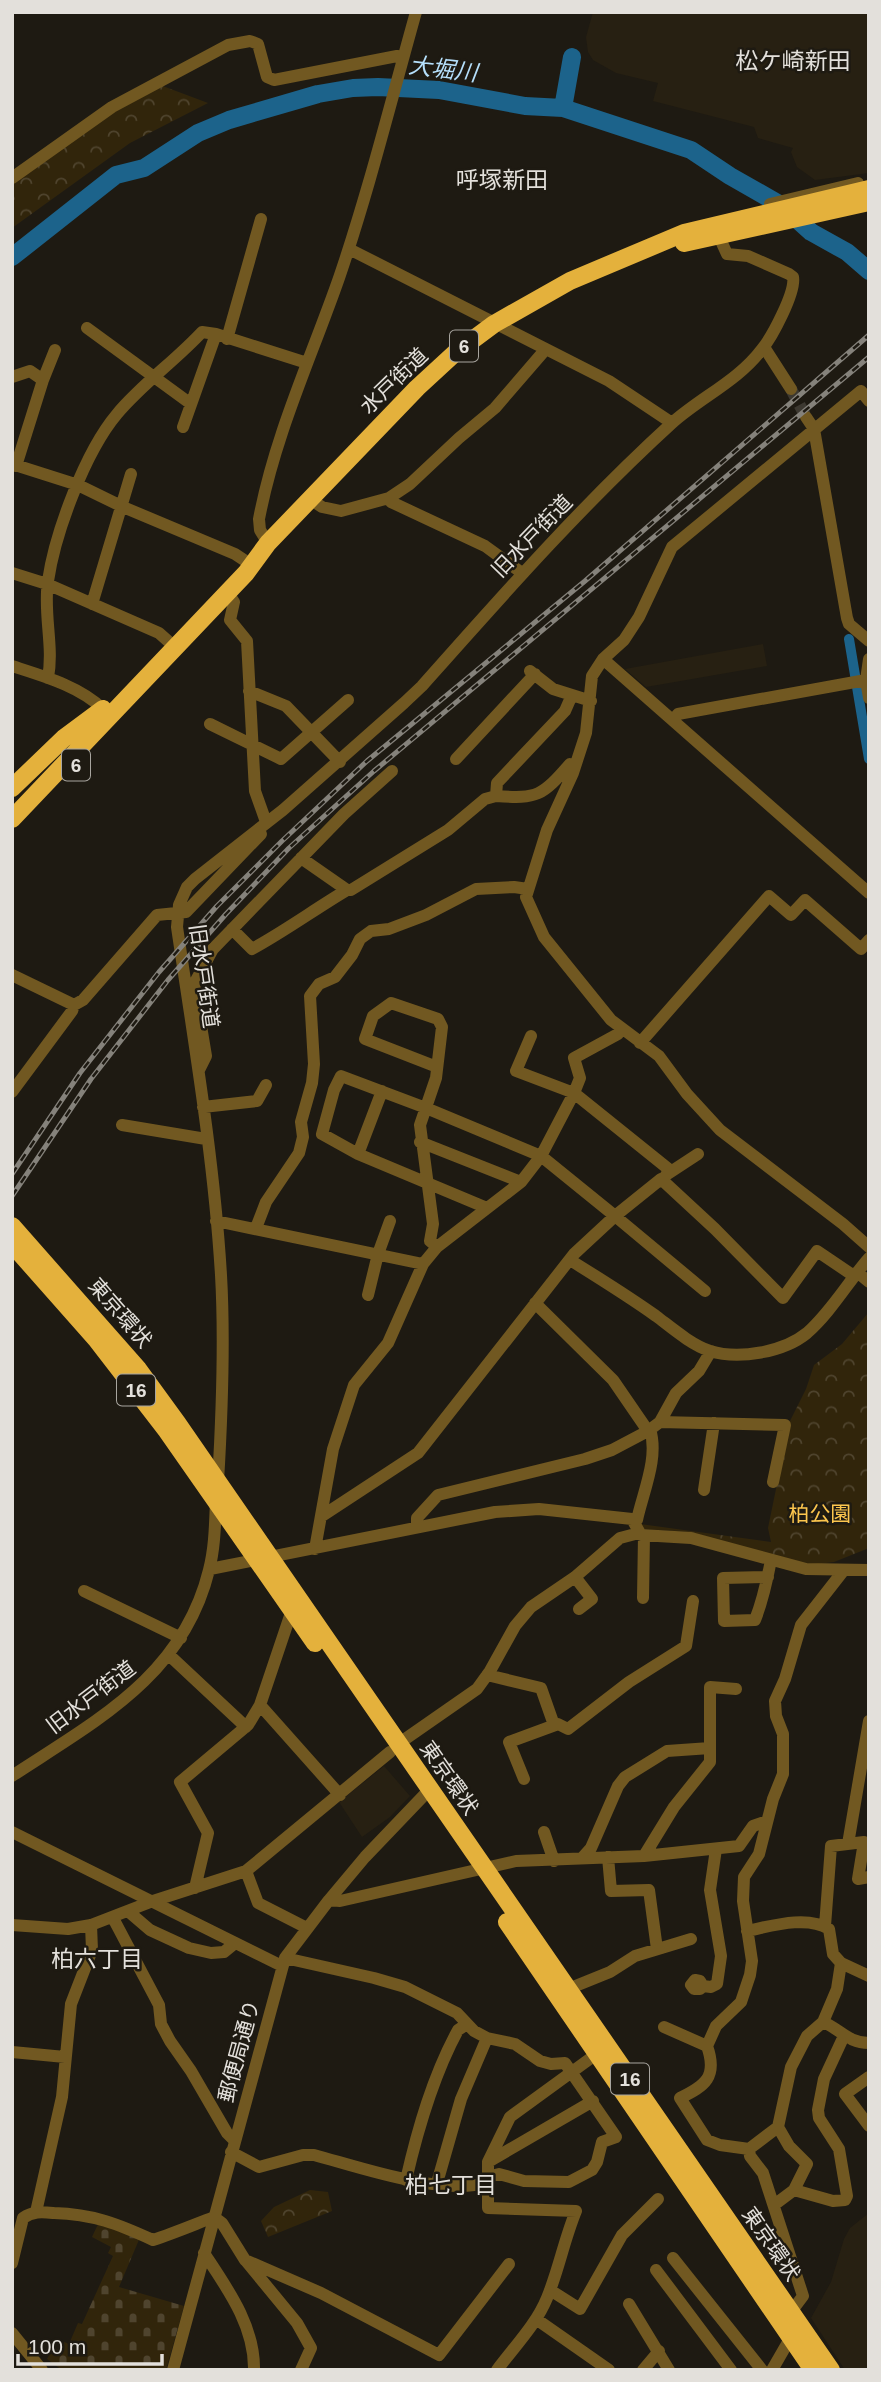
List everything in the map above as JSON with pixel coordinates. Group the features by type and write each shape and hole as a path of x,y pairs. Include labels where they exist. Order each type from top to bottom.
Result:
{"highway":[{"name":"水戸街道","path":"12,819 228,593 268,543 417,388 455,353 494,324 570,281 684,233 726,230 827,205 869,189"},
{"name":"水戸街道","path":"827,205 869,202"},
{"path":"827,205 869,211"},
{"name":"水戸街道","path":"12,803 244,560 268,543"},
{"name":"6","path":"12,832 97,739 120,712 132,692"},
{"name":"6","path":"12,788 64,738 103,709"},
{"name":"東京環状","path":"12,1226 138,1368 218,1480 292,1610 394,1748"},
{"name":"東京環状","path":"12,1244 96,1339 167,1431 216,1501 264,1559 602,2050 813,2370"},
{"name":"東京環状","path":"478,1870 568,1989 602,2050 831,2370"}],"street":[{"path":"268,543 260,530 261,510 273,454 349,248 416,12"},
{"path":"12,178 112,107 228,45 250,41 258,44 267,77 274,80 397,56 402,60"},
{"path":"756,222 768,205 827,205 869,181"},
{"path":"183,427 222,336 261,219"},
{"name":"旧水戸街道","path":"12,1776 129,1695 157,1670 181,1638 210,1569 218,1480 223,1332 216,1221 177,916 187,887 340,762 422,686 522,573 672,423 733,379 764,348 793,292 794,281 789,274 748,256 726,230"},
{"path":"349,248 608,381 672,423"},
{"path":"87,328 191,404"},
{"path":"48,678 47,584 53,557 94,448 116,415 202,332 307,363"},
{"path":"764,348 791,389"},
{"path":"55,351 14,465 78,485 244,560"},
{"path":"310,499 322,507 341,511 389,498 410,484 495,408 545,351"},
{"path":"12,377 30,371 43,380"},
{"path":"869,401 861,391 672,547 639,617 624,640 604,659 592,676 586,733 575,766 547,830 528,889 527,903 544,937 611,1020 659,1056 687,1094 720,1130 869,1247"},
{"path":"806,417 814,429 847,618 849,624 869,641"},
{"path":"92,604 131,474"},
{"path":"389,498 391,502 485,546 522,573"},
{"path":"12,573 47,584 159,633 168,641"},
{"path":"228,593 234,602 230,620 247,641 256,800 266,822"},
{"path":"604,659 869,893"},
{"path":"869,659 866,680 869,698"},
{"path":"12,666 48,678 94,701 103,709"},
{"path":"456,759 532,672 553,689 591,701"},
{"path":"674,719 678,714 866,680"},
{"path":"249,691 286,706 340,762"},
{"path":"496,796 497,783 565,711 572,695"},
{"path":"210,724 281,759 348,700"},
{"path":"232,929 252,949 448,830 485,799 496,796 533,796 545,790 570,764 575,766"},
{"path":"198,1070 206,1056 194,984 214,949 301,858 392,771"},
{"path":"12,1092 74,1005 83,1000 157,915 186,912 283,810"},
{"path":"301,858 347,890"},
{"path":"256,1228 266,1202 299,1153 303,1137 301,1122 314,1065 310,996 319,984 335,977 352,955 360,939 371,930 389,929 426,915 476,890 513,887 528,889"},
{"path":"640,1043 769,896 791,915 805,900 861,949 869,940"},
{"path":"12,975 74,1005"},
{"path":"437,1067 365,1039 373,1016 391,1003 438,1019 442,1027 436,1078 420,1125 420,1142 433,1224 429,1241 437,1248"},
{"path":"315,1549 332,1449 354,1385 388,1343 424,1264 437,1248 521,1182 541,1156 574,1093 580,1078 574,1058 621,1030"},
{"path":"531,1037 516,1071 574,1093 666,1175 783,1298 817,1251 869,1282"},
{"path":"487,1208 358,1153 321,1134 341,1076 541,1156 705,1291"},
{"path":"203,1107 257,1101 266,1085"},
{"path":"358,1153 382,1091"},
{"path":"122,1125 206,1139"},
{"path":"420,1142 521,1182"},
{"path":"322,1516 418,1453 581,1247 666,1175 698,1153"},
{"path":"216,1221 424,1264"},
{"path":"368,1295 378,1254 390,1222"},
{"path":"570,1260 711,1351 753,1354 793,1343 818,1322 869,1258"},
{"path":"535,1303 613,1380 653,1427"},
{"path":"210,1569 495,1512 525,1509 637,1520 652,1455 653,1427 676,1393 699,1371 711,1351"},
{"path":"704,1490 714,1423"},
{"path":"417,1527 417,1518 438,1495 585,1459 612,1450 653,1427 714,1423 785,1425 774,1482"},
{"path":"632,1519 641,1534 643,1598"},
{"path":"12,1925 68,1929 91,1925 153,1901 246,1871 394,1748 477,1689 515,1626 531,1607 575,1577 620,1538 641,1534 691,1538 806,1569 869,1570"},
{"path":"768,1577 723,1578 724,1621 755,1620 763,1602 768,1577 771,1560"},
{"path":"841,1963 837,1989 822,2022 807,2036 791,2067 778,2127 749,2149 720,2145 707,2140 680,2098 702,2088 711,2070 707,2046 716,2026 741,2002 752,1961 743,1901 744,1877 759,1854 773,1799 783,1774 783,1734 776,1716 775,1701 785,1679 801,1625 844,1570"},
{"path":"575,1577 592,1599 579,1609"},
{"path":"84,1591 181,1638"},
{"path":"524,1780 509,1742 558,1724 568,1729 629,1682 686,1646 693,1601"},
{"path":"195,1888 208,1833 180,1782 246,1727 260,1705 292,1610"},
{"path":"169,1655 246,1727"},
{"path":"487,1675 541,1688 554,1726"},
{"path":"644,1856 674,1807 710,1762 710,1687 736,1689"},
{"path":"260,1705 340,1795"},
{"path":"848,1844 869,1721"},
{"path":"582,1858 591,1848 618,1786 625,1777 667,1751 710,1748"},
{"name":"郵便局通り","path":"173,2370 283,1962 329,1900 425,1793"},
{"path":"329,1900 340,1900 516,1861 644,1856 739,1846 753,1826 767,1821"},
{"path":"12,1832 235,1943 283,1962 374,1978 405,1987 457,2013 487,2038 515,2044 551,2064 565,2063 616,2137 602,2142 592,2170 569,2182 524,2181 499,2174 466,2187 406,2180 314,2155 303,2155 259,2167 233,2146 191,2071 170,2041 161,2024 159,2005 113,1918"},
{"path":"544,1832 554,1861"},
{"path":"825,1926 831,1846 864,1842 858,1879 869,1877"},
{"path":"703,1986 711,1987 717,1984 721,1956 710,1889 716,1849"},
{"path":"608,1857 611,1891 649,1890 657,1949"},
{"path":"246,1871 258,1903 307,1928"},
{"path":"129,1912 150,1930 189,1948 211,1953 223,1952 235,1943"},
{"path":"747,1931 779,1924 825,1926 829,1930 833,1954 841,1963 869,1976"},
{"path":"12,2263 24,2215 62,2097 71,2004 92,1950 91,1925"},
{"path":"568,1989 610,1972 635,1956 691,1939"},
{"path":"822,2022 836,2030 843,2038 869,2043"},
{"path":"406,2180 430,2094 458,2029 467,2024"},
{"path":"664,2027 707,2046"},
{"path":"437,2183 461,2099 487,2038"},
{"path":"794,2190 833,2201 845,2200 847,2196 839,2149 819,2118 818,2110 824,2079 843,2038"},
{"path":"497,2370 536,2319 550,2290 564,2239 576,2211 488,2208 488,2162 510,2117 602,2050"},
{"path":"12,2052 65,2057"},
{"path":"869,2077 845,2094 869,2126"},
{"path":"488,2162 593,2101"},
{"path":"774,2205 794,2190 807,2164 789,2146 778,2127"},
{"path":"749,2149 750,2156 763,2173 803,2296 791,2312"},
{"path":"550,2290 580,2309 622,2235 658,2199"},
{"path":"24,2215 83,2214 103,2218 153,2240 214,2217 222,2223 245,2260 297,2323 311,2348 301,2370"},
{"path":"204,2253 235,2301 254,2351 254,2370"},
{"path":"673,2258 762,2370"},
{"path":"245,2260 321,2293 439,2355 509,2264"},
{"path":"656,2270 731,2370"},
{"path":"629,2304 669,2370"},
{"path":"536,2319 608,2370"},
{"path":"12,2333 37,2368"},
{"path":"772,2370 791,2337"},
{"path":"643,2370 659,2351"}],"shaded area":[{"path":"593,12 869,12 869,173 815,180 797,167 791,152 793,148 758,138 754,127 653,101 658,83 616,73 593,60 588,52 586,37"},
{"path":"763,644 767,666 646,687 625,669"},
{"path":"384,1766 410,1796 390,1817 362,1837 339,1802"},
{"path":"869,2213 869,2370 845,2370 811,2318 831,2282 850,2228"}],"green space":[{"path":"160,85 208,103 130,143 12,228 12,182 113,111"},
{"name":"柏公園","path":"869,1312 869,1548 834,1562 818,1564 796,1562 690,1532 643,1529 640,1524 771,1542 768,1528 790,1421 806,1389 814,1365 842,1344"},
{"path":"310,2190 328,2192 332,2211 268,2237 261,2221 274,2207"},
{"path":"100,2220 141,2235 119,2287 184,2306 166,2370 62,2370 47,2359 53,2348 60,2350 64,2342 69,2344 78,2323 82,2324 113,2256 108,2253 111,2247 92,2237"}],"waterway":[{"path":"563,108 572,57"},
{"name":"大堀川","path":"12,257 116,175 144,168 198,133 229,120 318,94 378,87 439,90 525,106 563,108 691,150 781,205 811,232 847,252 869,271"},
{"path":"849,639 869,759"}],"tunnel":[{"path":"791,389 806,417"}],"railway":[{"path":"12,1174 80,1073 159,972 217,906 282,841 367,761 585,581 869,335"},
{"path":"12,1196 91,1079 168,980 289,848 374,771 869,357"}],"district":[{"name":"松ケ崎新田","path":"793,61"},
{"name":"呼塚新田","path":"502,180"},
{"name":"柏六丁目","path":"97,1959"},
{"name":"柏七丁目","path":"451,2185"}]}
